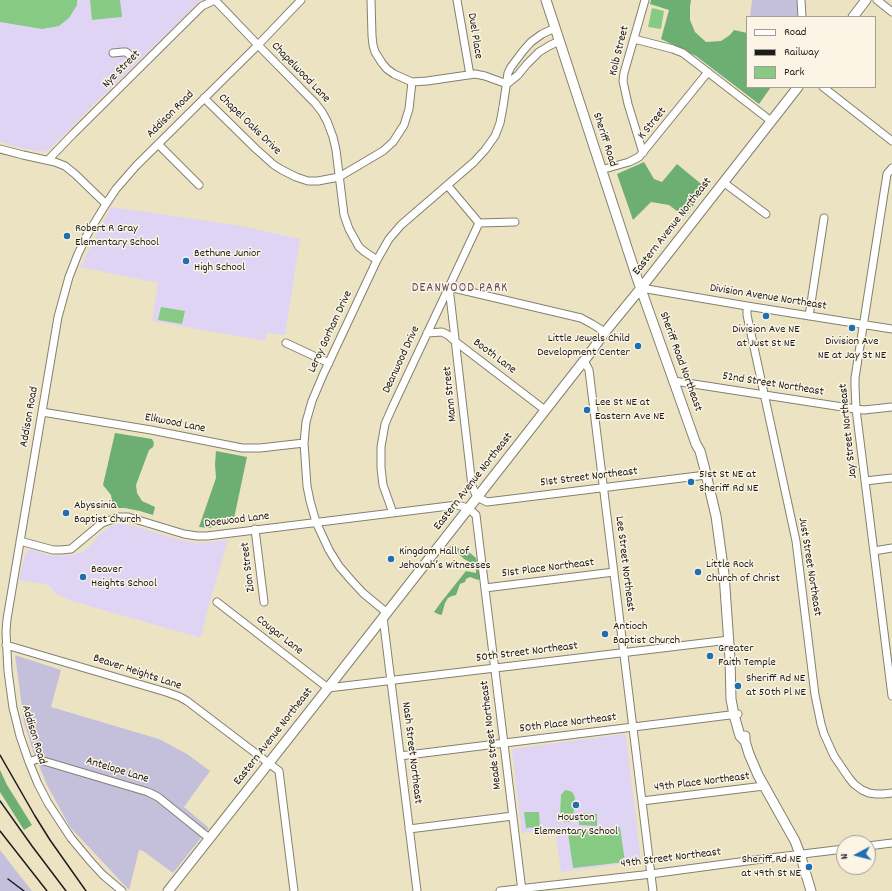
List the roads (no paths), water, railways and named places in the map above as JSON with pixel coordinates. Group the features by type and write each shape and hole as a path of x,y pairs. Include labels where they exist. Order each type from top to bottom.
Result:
{"main road":[{"name":"Sheriff Road","path":"546,0 641,288"},
{"path":"854,16 866,0"},
{"name":"Eastern Avenue Northeast","path":"168,891 797,88"},
{"name":"Sheriff Road Northeast","path":"641,288 696,444 697,452 702,469 706,475 714,506 721,551 729,640 730,692 740,736 745,741 752,761 764,786 783,819 787,833 798,855 810,891"},
{"name":"Sheriff Road Northeast","path":"798,855 807,891"}],"street":[{"name":"Chapelwood Lane","path":"215,0 322,112 333,137 344,215 349,229 359,247 377,260"},
{"name":"Nye Street","path":"48,160 202,6 215,0"},
{"name":"Addison Road","path":"122,891 90,862 51,810 38,784 20,736 13,708 9,678 6,645 6,619 58,317 69,277 87,235 106,204 126,177 302,0"},
{"path":"371,0 372,36 375,52 387,69 394,74 412,82 479,75 507,84 518,75 539,52 559,41"},
{"name":"Duel Place","path":"457,0 470,75"},
{"name":"Kolb Street","path":"643,153 628,104 623,81 645,0"},
{"path":"802,0 802,16"},
{"path":"877,0 892,12"},
{"name":"Leroy Gorham Drive","path":"385,615 339,566 329,550 316,522 307,486 304,444 306,422 316,388 377,260 392,234 448,186 478,158 493,140 500,123 508,73 511,67 523,51 536,38 555,28"},
{"path":"634,39 686,55 771,121"},
{"path":"113,53 126,52 130,56"},
{"name":"K Street","path":"601,170 633,161 639,157 708,72"},
{"name":"Chapel Oaks Drive","path":"204,98 270,162 282,170 308,181 327,180 339,177 383,151 393,142 398,136 407,117 412,82"},
{"path":"824,88 892,141"},
{"path":"158,144 199,185"},
{"path":"0,149 48,160 70,169 106,204"},
{"name":"Jay Street Northeast","path":"892,168 887,174 855,378 856,409 892,696"},
{"path":"723,182 766,214"},
{"path":"448,186 479,223 515,222"},
{"path":"809,316 824,218"},
{"name":"Deanwood Drive","path":"392,513 383,485 381,468 381,447 385,424 479,223"},
{"path":"450,287 582,318 605,332"},
{"name":"Mann Street","path":"450,287 472,486 477,497"},
{"name":"Division Avenue Northeast","path":"641,288 892,329"},
{"name":"Just Street Northeast","path":"747,306 747,314 796,541 817,710 822,729 838,763 854,784 869,793 892,793"},
{"name":"Booth Lane","path":"427,333 442,332 448,335 545,410"},
{"path":"286,343 329,363"},
{"name":"Lee Street Northeast","path":"584,360 589,370 653,891"},
{"name":"52nd Street Northeast","path":"674,381 864,410 892,407"},
{"name":"Elkwood Lane","path":"42,412 151,430 242,448 304,444"},
{"name":"51st Street Northeast","path":"477,497 487,502 706,475"},
{"path":"865,481 892,478"},
{"name":"Doewood Lane","path":"20,541 53,550 71,549 102,523 119,517 128,517 184,534 207,536 456,505 468,508"},
{"name":"Meade Street Northeast","path":"468,508 476,515 522,890"},
{"name":"Zion Street","path":"255,529 264,602"},
{"path":"874,551 892,548"},
{"name":"51st Place Northeast","path":"485,588 614,572"},
{"name":"Cougar Lane","path":"216,602 328,688"},
{"name":"Nash Street Northeast","path":"385,615 391,681 417,891"},
{"name":"50th Street Northeast","path":"328,688 729,640"},
{"name":"Beaver Heights Lane","path":"6,645 180,697 279,771 294,891"},
{"name":"50th Place Northeast","path":"400,756 736,714"},
{"name":"Antelope Lane","path":"29,762 37,759 148,792 158,797 209,838"},
{"name":"49th Place Northeast","path":"642,801 764,786"},
{"path":"409,829 513,816"},
{"path":"876,845 892,843"},
{"name":"49th Street Northeast","path":"500,891 522,890 836,850"}],"railway":[{"path":"0,755 50,840 86,891"},
{"path":"0,801 66,891"},
{"path":"0,831 47,891"},
{"path":"8,879 24,891"}],"place":[{"name":"Robert R Gray Elementary School","path":"67,236"},
{"name":"Bethune Junior High School","path":"186,261"},
{"name":"Division Ave NE at Just St NE","path":"766,316"},
{"name":"Division Ave NE at Jay St NE","path":"852,328"},
{"name":"Little Jewels Child Development Center","path":"638,346"},
{"name":"Lee St NE at Eastern Ave NE","path":"587,410"},
{"name":"51st St NE at Sheriff Rd NE","path":"691,482"},
{"name":"Abyssinia Baptist Church","path":"66,513"},
{"name":"Kingdom Hall of Jehovah’s Witnesses","path":"391,559"},
{"name":"Little Rock Church of Christ","path":"698,572"},
{"name":"Beaver Heights School","path":"83,577"},
{"name":"Antioch Baptist Church","path":"605,634"},
{"name":"Greater Faith Temple","path":"710,656"},
{"name":"Sheriff Rd NE at 50th Pl NE","path":"738,686"},
{"name":"Houston Elementary School","path":"576,805"},
{"name":"Sheriff Rd NE at 49th St NE","path":"809,867"}],"district":[{"name":"DEANWOOD PARK","path":"460,289"}]}
